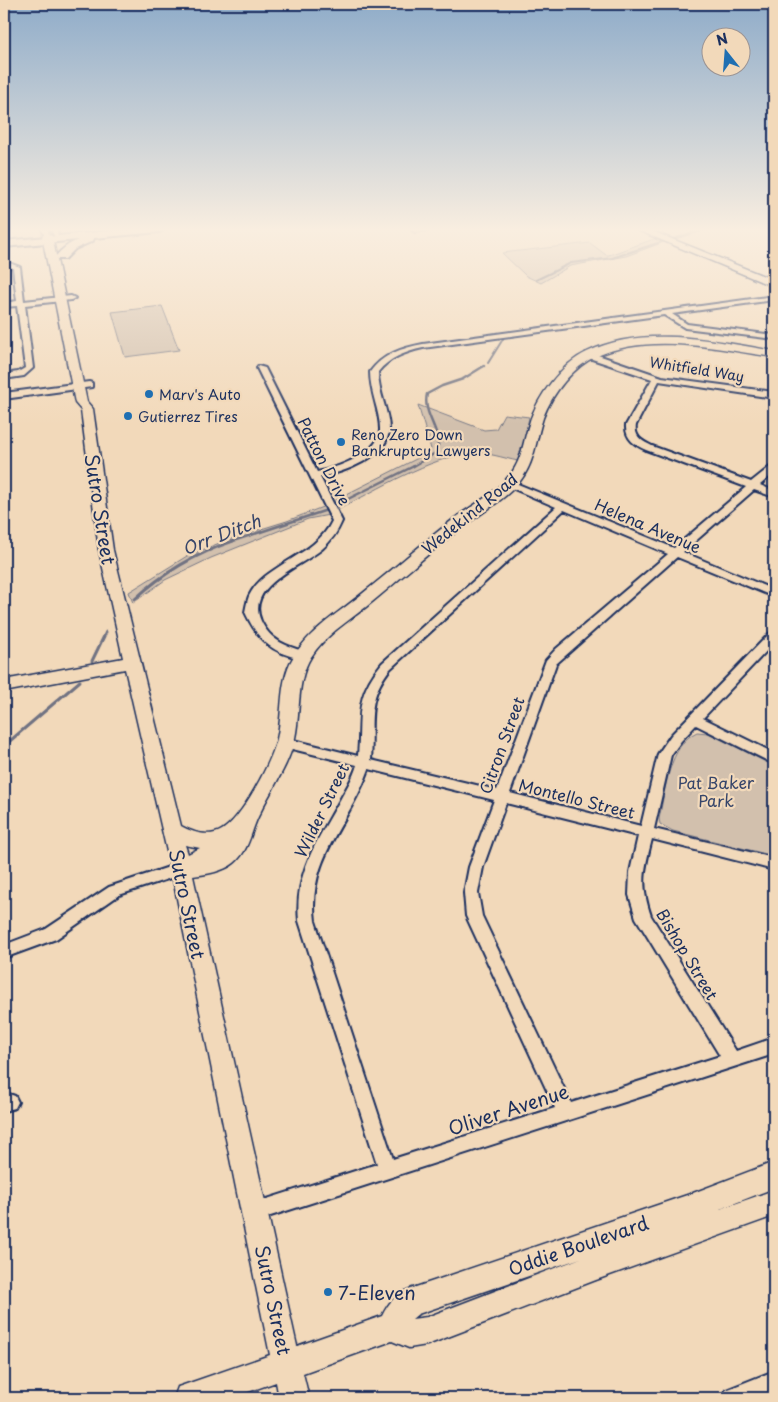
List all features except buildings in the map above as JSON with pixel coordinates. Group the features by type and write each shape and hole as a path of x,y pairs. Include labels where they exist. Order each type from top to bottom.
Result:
{"main road":[{"name":"Sutro Street","path":"64,294 91,400 87,410 106,550 181,869 294,1398"},
{"name":"Sutro Street","path":"65,298 75,315"},
{"name":"Wedekind Road","path":"181,869 208,866 228,856 244,834 247,818 276,766 285,743 291,686 303,656 327,630 445,533 510,484 526,463 537,418 544,403 564,378 589,355 610,347 646,342 704,344 774,354"},
{"path":"4,686 132,662"},
{"name":"Wedekind Road","path":"181,869 214,850 231,834 236,826 247,818"},
{"path":"172,830 184,838 205,842 231,834"},
{"name":"Oddie Boulevard","path":"774,1175 693,1206 410,1303 400,1311 392,1327 408,1334 427,1331 596,1266 774,1203"},
{"path":"189,1398 392,1327"}],"street":[{"path":"4,376 27,372 30,368 20,294"},
{"path":"4,306 65,298"},
{"path":"315,474 336,470 370,453 382,444 386,433 374,386 374,372 383,361 397,353 424,346 774,298"},
{"path":"763,300 774,305"},
{"path":"666,313 685,326 774,337"},
{"name":"Whitfield Way","path":"589,355 657,378 774,395"},
{"name":"Patton Drive","path":"261,368 336,515 336,527 327,538 262,586 253,599 253,618 268,640 281,650 303,656"},
{"path":"657,378 631,425 630,434 632,437 649,448 774,494"},
{"path":"4,396 85,382"},
{"name":"Citron Street","path":"566,1112 480,929 472,904 472,880 550,663 560,652 774,468"},
{"name":"Helena Avenue","path":"510,484 774,594"},
{"name":"Wilder Street","path":"388,1170 304,909 304,896 310,872 364,763 366,699 369,689 379,674 563,506"},
{"name":"Bishop Street","path":"732,1060 651,931 636,895 636,872 665,754 676,738 774,636"},
{"path":"695,719 774,758"},
{"name":"Montello Street","path":"285,743 501,798 774,864"},
{"name":"Wedekind Road","path":"4,952 50,934 114,891 181,869"},
{"name":"Oliver Avenue","path":"255,1212 774,1046"},
{"path":"734,1398 774,1382"}],"green space":[{"path":"162,306 179,350 125,357 112,312"},
{"path":"418,405 484,430 496,429 504,414 529,417 523,449 518,461 483,453 456,456 421,467 339,509 335,500 422,456 431,449"},
{"path":"325,506 329,515 308,519 211,558 165,580 133,603 129,592 187,556 232,538 287,521"},
{"name":"Pat Baker Park","path":"697,732 708,733 774,766 774,856 673,831 660,824 659,819 666,783 674,758 680,747"}],"waterway":[{"name":"Orr Ditch","path":"488,363 503,339"},
{"name":"Orr Ditch","path":"340,503 412,467 437,452 437,437 427,409 427,394 442,386 463,379 484,366 482,367"},
{"name":"Orr Ditch","path":"233,541 324,511"},
{"name":"Orr Ditch","path":"135,599 169,572 193,558 233,541"},
{"name":"Orr Ditch","path":"92,661 106,632"},
{"name":"Orr Ditch","path":"4,746 80,681"}],"place":[{"name":"Marv's Auto","path":"149,394"},
{"name":"Gutierrez Tires","path":"128,416"},
{"name":"Reno Zero Down Bankruptcy Lawyers","path":"341,442"},
{"name":"7-Eleven","path":"328,1292"}]}
